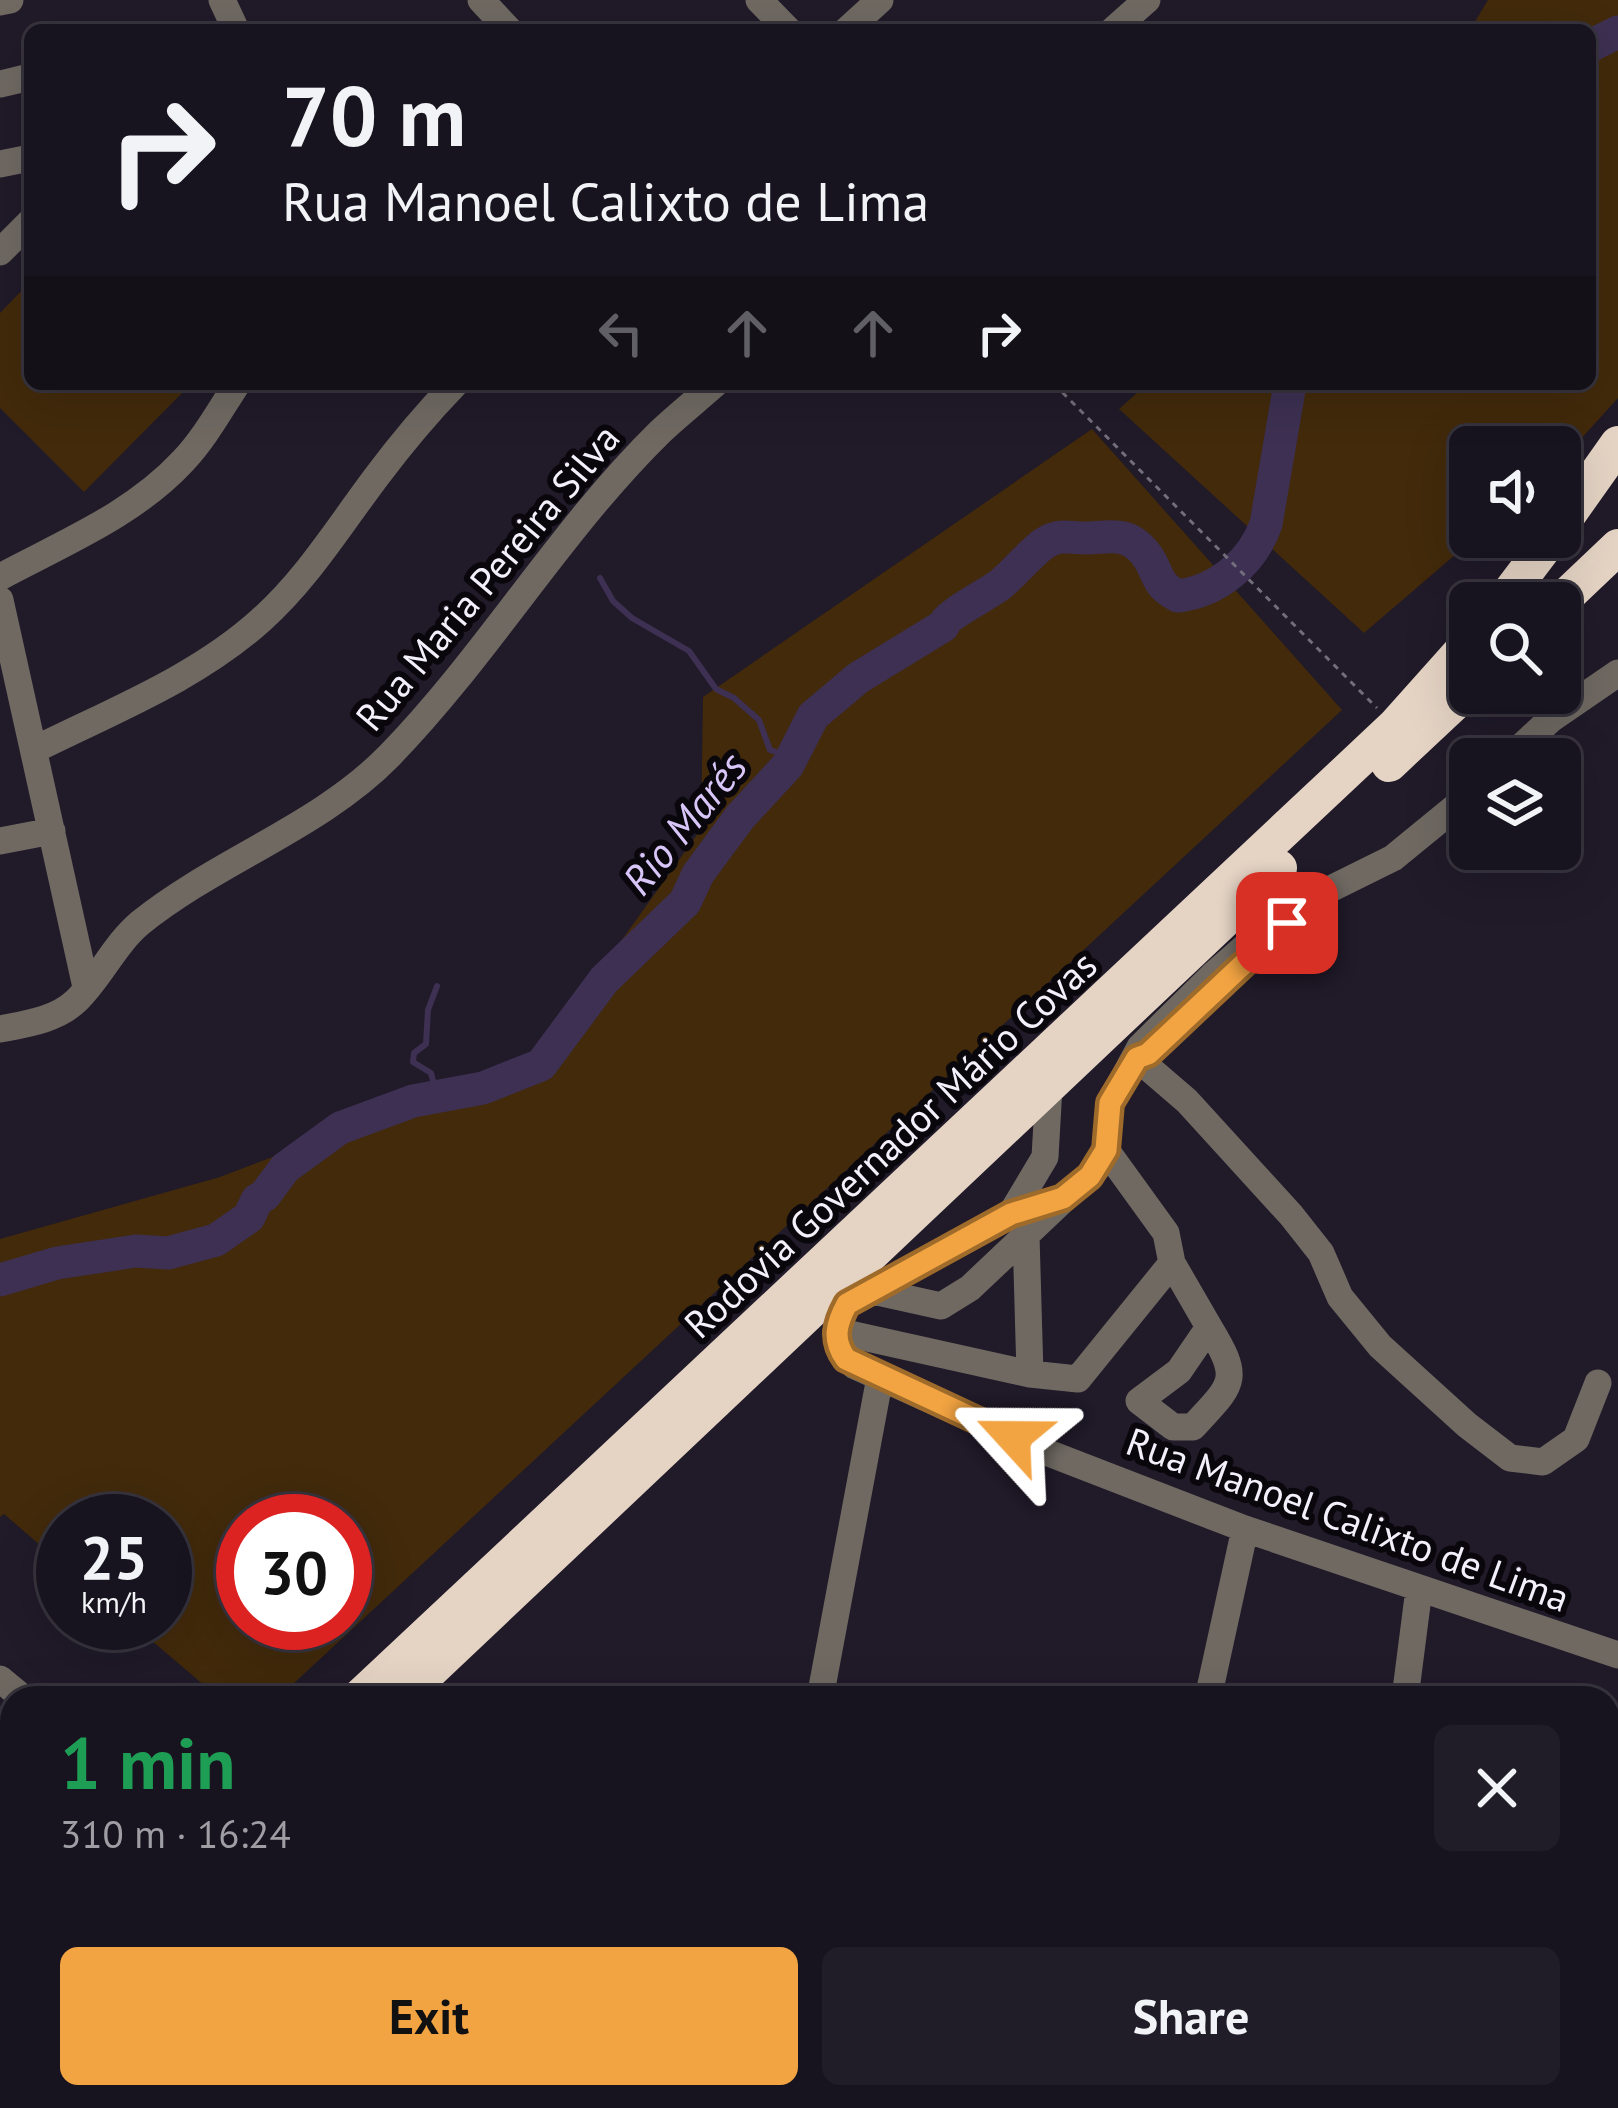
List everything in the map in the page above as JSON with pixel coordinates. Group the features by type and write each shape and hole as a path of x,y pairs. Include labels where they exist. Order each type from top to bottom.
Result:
{"highway":[{"path":"1581,496 1618,444"},
{"path":"1581,582 1618,547"},
{"path":"1518,582 1536,558"},
{"name":"Rodovia Governador Mário Covas","path":"372,1686 1395,726 1449,666"},
{"name":"Rodovia Governador Mário Covas","path":"414,1686 1449,708"}],"street":[{"path":"0,2 10,0"},
{"path":"481,0 503,24"},
{"path":"759,0 782,24"},
{"path":"854,24 880,0"},
{"path":"1120,24 1147,0"},
{"path":"0,252 24,228"},
{"path":"0,577 128,508 160,483 186,458 233,390"},
{"path":"36,749 180,677 261,620 297,584 380,471 450,390"},
{"name":"Rua Maria Pereira Silva","path":"0,1029 51,1016 76,1000 136,926 187,888 334,801 387,758 658,434 708,390"},
{"path":"0,600 8,671 36,749 86,987"},
{"path":"1531,738 1618,673"},
{"path":"1557,738 1618,691"},
{"path":"792,1331 1063,1198 1090,1176 1106,1150 1110,1103 1141,1047 1286,911 1393,857 1449,812"},
{"path":"1137,1058 1148,1054 1287,923 1327,898 1411,863 1449,831"},
{"path":"0,841 52,832"},
{"path":"1137,1058 1187,1101 1291,1215 1322,1253 1340,1297 1379,1346 1510,1458 1543,1462 1576,1438 1598,1383"},
{"path":"873,1291 941,1306 970,1288 1018,1224 1045,1157 1049,1087"},
{"path":"1106,1150 1166,1233 1172,1263 1209,1327"},
{"path":"1045,1157 1090,1176"},
{"path":"1018,1224 1030,1374"},
{"path":"847,1304 836,1331 1030,1374 1078,1379 1172,1263"},
{"name":"Rua Manoel Calixto de Lima","path":"836,1331 846,1359 1051,1454 1245,1528 1618,1655"},
{"path":"822,1686 880,1377"},
{"path":"1211,1686 1245,1528"},
{"path":"1407,1686 1419,1589"},
{"path":"356,1686 436,1626"}],"path":[{"path":"1060,390 1395,726"}],"shaded area":[{"path":"1488,0 1618,0 1618,398 1581,439 1581,426 1449,426 1452,558 1364,633 1119,409 1140,390 1596,390 1596,24 1474,24"},
{"path":"24,288 24,390 185,390 84,492 0,408 0,313"},
{"path":"1092,429 1342,710 372,1611 372,1494 216,1494 216,1650 330,1650 291,1686 205,1686 163,1650 192,1650 192,1494 36,1494 36,1542 4,1514 0,1517 0,1239 220,1177 539,1056 701,829 703,697"}],"waterway":[{"name":"Rio Marés","path":"1596,43 1618,32"},
{"name":"Rio Marés","path":"0,1280 57,1263 136,1251 168,1253 216,1240 249,1217 257,1200 285,1168 340,1128 413,1101 483,1088 541,1065 604,980 685,902 698,874 740,817 788,765 813,716 858,678 1001,584 1042,545 1063,537 1124,538 1145,553 1161,582 1178,596 1207,588 1232,572 1253,550 1266,524 1289,390"},
{"path":"600,578 613,601 632,618 689,651 716,689 759,720 770,750 791,757"},
{"path":"437,986 428,1010 426,1044 414,1053 413,1062 431,1073 437,1096"}],"route":[{"path":"1013,1437 855,1366 840,1352 839,1318 847,1304 1011,1214 1063,1198 1090,1176 1106,1150 1110,1103 1137,1058 1148,1054 1287,923"}]}
